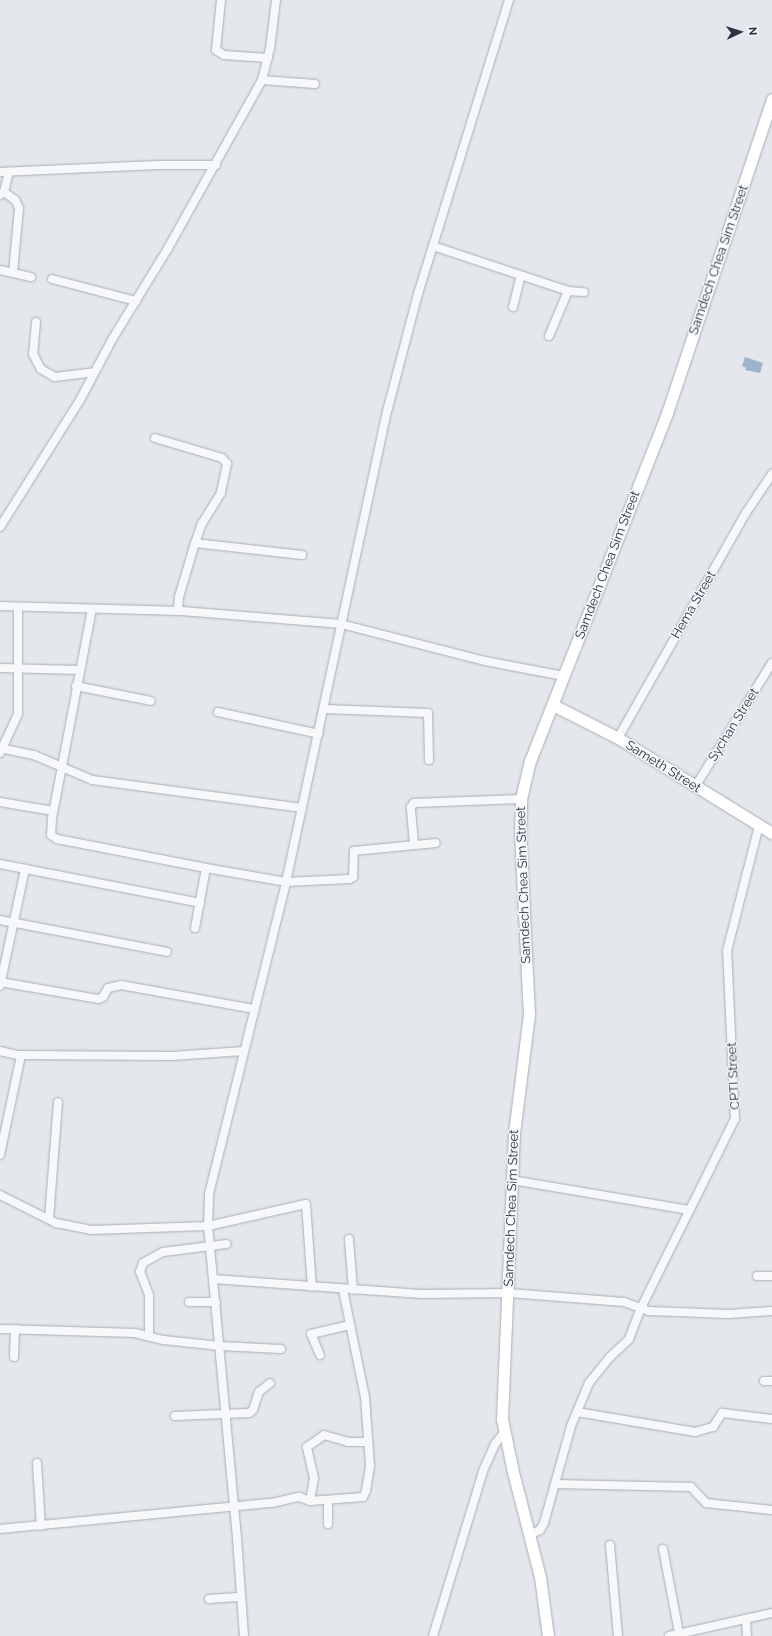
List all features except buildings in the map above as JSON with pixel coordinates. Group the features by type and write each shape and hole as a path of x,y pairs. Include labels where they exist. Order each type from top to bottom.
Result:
{"street":[{"path":"221,0 216,50 224,55 268,58"},
{"path":"0,527 3,516 66,424 94,372 216,165 262,80 268,58 276,0"},
{"path":"244,1636 220,1346 208,1226 209,1194 286,882 325,709 388,408 433,246 509,0"},
{"path":"262,80 315,84"},
{"name":"Samdech Chea Sim Street","path":"548,1636 543,1590 504,1433 502,1397 509,1293 514,1133 529,1015 520,833 521,799 530,761 667,413 772,99"},
{"path":"13,273 19,208 15,200 2,193 4,172 158,165 216,165"},
{"path":"433,246 568,291 584,292"},
{"path":"0,270 30,277"},
{"path":"513,307 521,276"},
{"path":"52,280 136,301"},
{"path":"549,336 568,291"},
{"path":"36,322 33,354 42,369 55,377 94,372"},
{"path":"155,438 222,458 227,464 221,493 202,523 195,543 178,611"},
{"name":"Hema Street","path":"618,738 742,520 772,474"},
{"path":"195,543 302,555"},
{"path":"0,606 178,611 342,624 485,661 564,676"},
{"path":"18,607 18,714 0,750 34,755 92,780 302,808"},
{"path":"92,609 53,811 51,835 57,839 286,882 350,879 353,877 354,851 436,843"},
{"name":"Sychan Street","path":"695,787 772,663"},
{"path":"0,668 80,670"},
{"path":"76,686 151,701"},
{"name":"Sameth Street","path":"552,705 618,738 695,787 772,833"},
{"path":"325,709 428,714 429,760"},
{"path":"218,712 319,734"},
{"path":"414,844 411,807 414,803 521,799"},
{"path":"0,802 53,811"},
{"name":"CPTI Street","path":"530,1535 542,1528 578,1412 589,1383 610,1357 629,1340 641,1308 736,1115 727,951 759,826"},
{"path":"0,864 200,903"},
{"path":"196,928 206,868"},
{"path":"25,869 16,923 0,984 98,999 103,997 108,988 121,985 255,1009"},
{"path":"0,920 167,952"},
{"path":"0,1051 21,1056 172,1056 244,1051"},
{"path":"0,1155 21,1056"},
{"path":"49,1219 58,1102"},
{"path":"512,1180 689,1210"},
{"path":"0,1195 49,1219 91,1230 208,1226 306,1204 312,1287"},
{"path":"349,1239 353,1290"},
{"path":"149,1336 149,1295 140,1272 143,1262 162,1252 226,1244"},
{"path":"757,1276 772,1276"},
{"path":"213,1279 344,1290 421,1294 509,1293 624,1302 649,1311 728,1314 772,1311"},
{"path":"0,1529 234,1507 299,1497 310,1501 358,1499 365,1495 370,1466 363,1378 350,1325 344,1290"},
{"path":"189,1302 216,1302"},
{"path":"320,1355 311,1334 350,1325"},
{"path":"0,1329 135,1333 220,1346 281,1349"},
{"path":"14,1357 15,1329"},
{"path":"175,1416 249,1413 253,1410 259,1392 270,1383"},
{"path":"578,1412 694,1432 713,1427 722,1413 772,1419"},
{"path":"433,1636 482,1471 495,1444 504,1433"},
{"path":"310,1501 314,1478 307,1447 324,1435 348,1442 368,1442"},
{"path":"37,1464 42,1526"},
{"path":"555,1484 691,1487 706,1503 772,1510"},
{"path":"328,1500 328,1524"},
{"path":"610,1545 618,1636"},
{"path":"664,1550 679,1634"},
{"path":"209,1599 241,1597"},
{"path":"669,1636 772,1612"},
{"path":"746,1619 747,1636"}],"water":[{"path":"745,357 763,363 760,373 745,370 746,368 742,366"}]}
